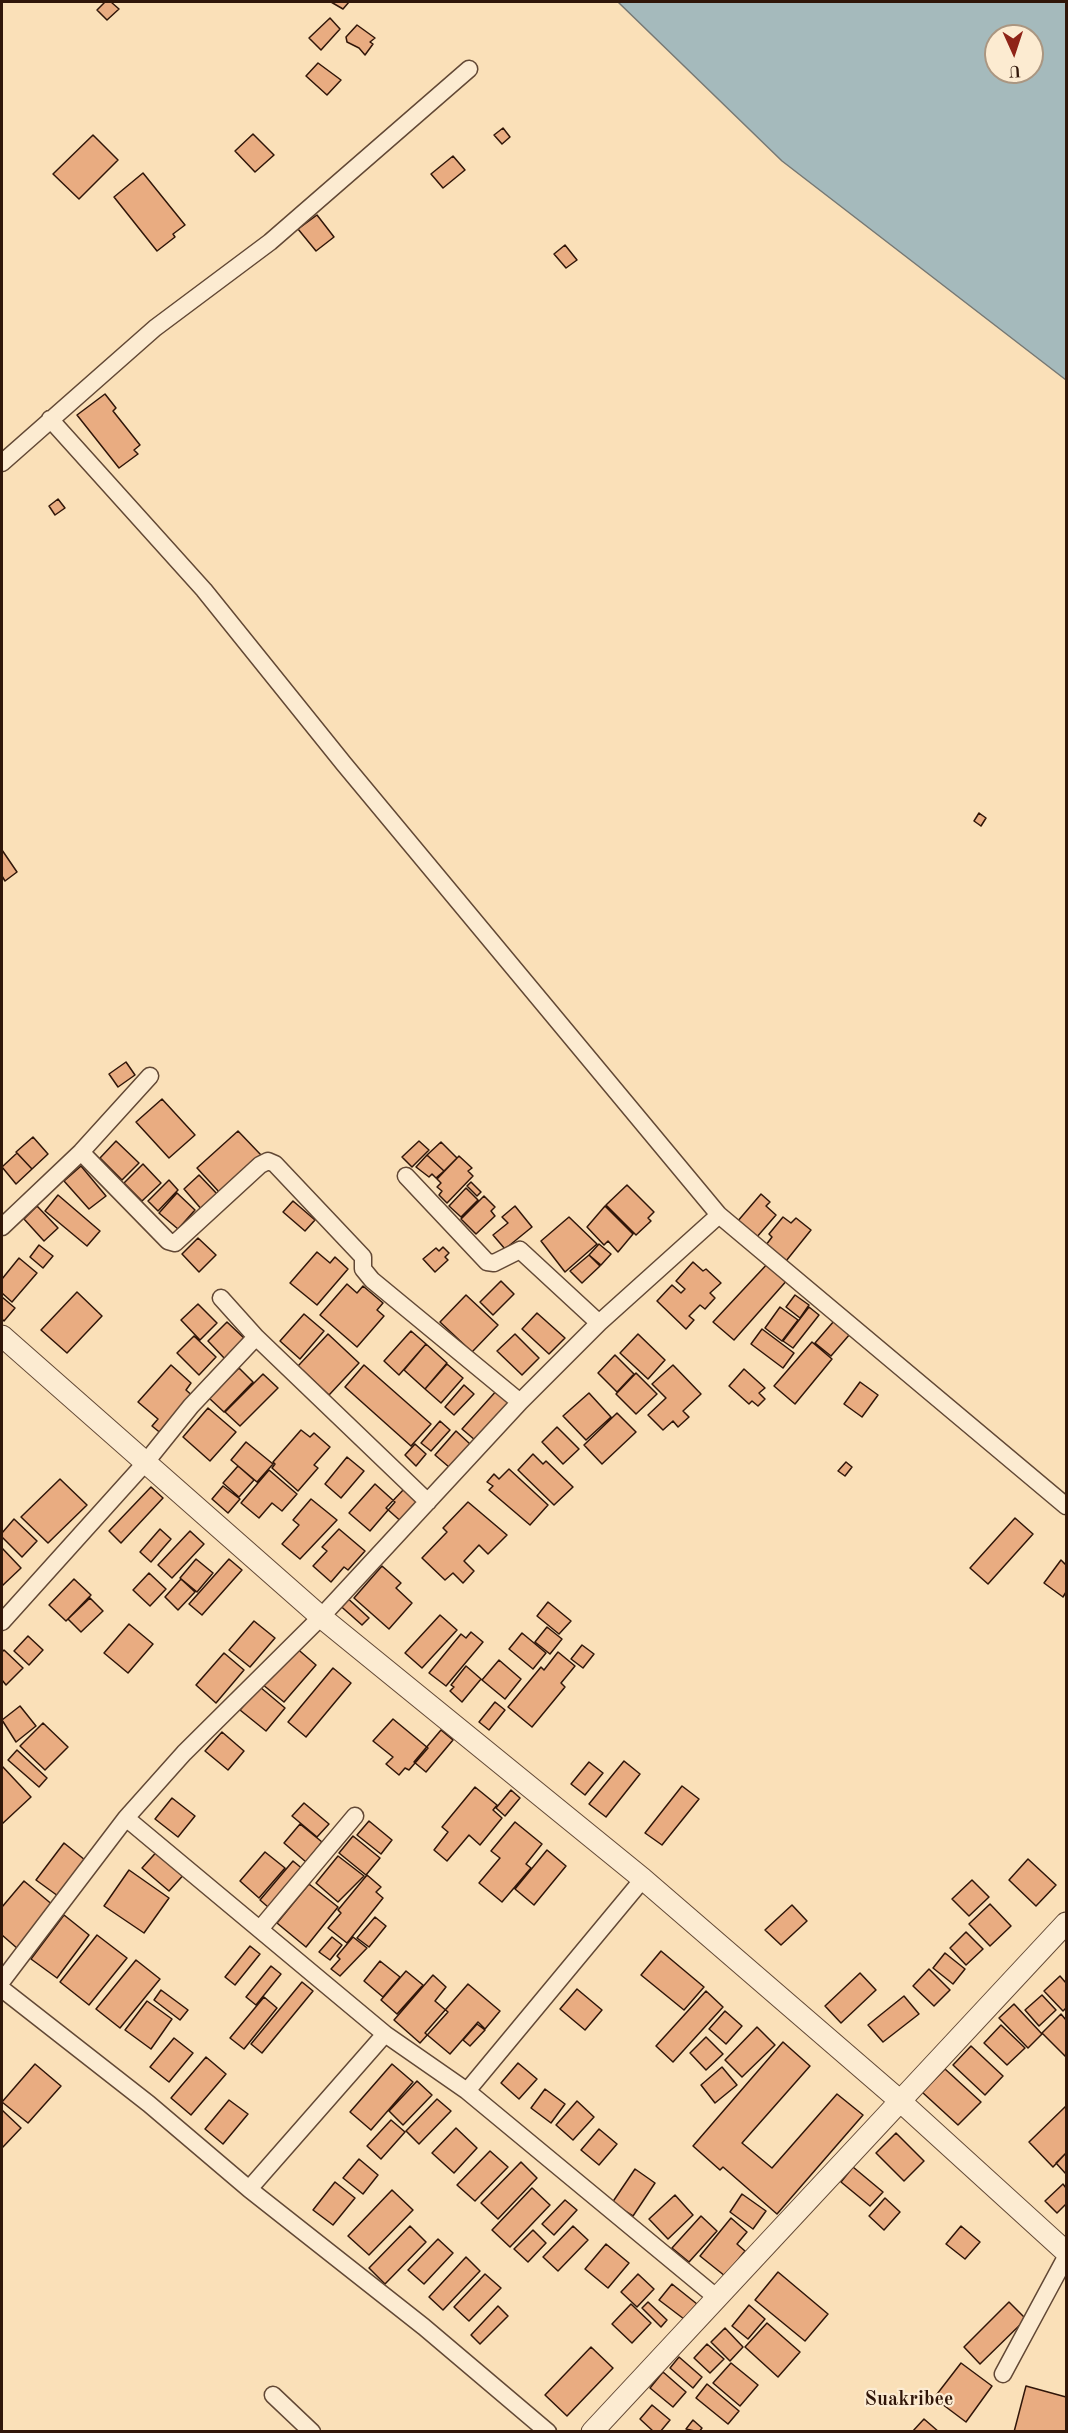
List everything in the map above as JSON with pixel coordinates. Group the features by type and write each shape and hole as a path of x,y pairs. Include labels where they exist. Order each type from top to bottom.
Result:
{"street":[{"path":"2,463 155,328 270,242 469,69"},
{"path":"50,419 204,590 351,774 719,1215 1066,1506"},
{"path":"2,1227 81,1152 150,1076"},
{"path":"81,1152 168,1241 175,1243 260,1165 268,1161 275,1164 363,1257 363,1269 372,1280 520,1402"},
{"path":"406,1176 487,1262 494,1263 520,1250 599,1323"},
{"path":"2,1981 126,1818 184,1753 321,1617 520,1402 599,1323 719,1215"},
{"path":"221,1298 256,1337 428,1502"},
{"path":"2,1336 321,1617 643,1879 899,2100 1066,2252"},
{"path":"2,1622 146,1462 191,1406 256,1337"},
{"path":"261,1929 355,1816"},
{"path":"126,1818 385,2034 467,2091 716,2297"},
{"path":"467,2091 643,1879"},
{"path":"592,2432 1066,1923"},
{"path":"2,1989 149,2104 249,2189 424,2327 548,2432"},
{"path":"249,2189 385,2034"},
{"path":"1003,2374 1066,2257"},
{"path":"273,2395 312,2432"}],"shaded area":[{"path":"618,2 1066,2 1066,380 782,161"}],"building":[{"path":"105,2 111,2 119,9 107,20 97,10"},
{"path":"331,2 349,2 343,9"},
{"path":"330,18 340,29 321,50 309,38"},
{"path":"357,25 375,38 370,42 373,44 365,55 359,48 347,42 346,37"},
{"path":"318,63 341,80 327,95 306,76"},
{"path":"503,128 510,137 502,144 494,135"},
{"path":"253,134 274,155 255,172 235,151"},
{"path":"93,135 118,160 79,199 53,174"},
{"path":"453,156 465,170 443,188 431,174"},
{"path":"143,173 185,225 173,234 175,237 157,251 114,197"},
{"path":"317,215 334,237 316,251 298,229"},
{"path":"565,245 577,260 566,268 554,254"},
{"path":"105,394 116,408 113,411 140,445 134,450 138,454 119,468 77,415"},
{"path":"58,499 65,508 55,515 49,506"},
{"path":"979,813 986,818 981,826 974,821"},
{"path":"2,850 17,872 5,881 2,876"},
{"path":"126,1062 135,1075 118,1087 109,1074"},
{"path":"162,1099 195,1135 169,1158 136,1122"},
{"path":"238,1131 261,1155 220,1193 197,1168"},
{"path":"33,1137 48,1154 32,1169 16,1152"},
{"path":"116,1141 139,1163 122,1180 100,1158"},
{"path":"419,1141 429,1150 412,1167 402,1157"},
{"path":"441,1142 457,1158 444,1171 427,1155"},
{"path":"17,1153 32,1169 16,1184 2,1167"},
{"path":"427,1155 444,1171 436,1178 432,1174 429,1177 416,1167"},
{"path":"459,1156 472,1168 468,1171 473,1176 447,1203 439,1195 442,1191 437,1187 441,1183 437,1179"},
{"path":"143,1164 161,1183 142,1201 124,1183"},
{"path":"81,1166 106,1196 89,1209 64,1181"},
{"path":"199,1175 219,1196 203,1211 184,1189"},
{"path":"169,1180 178,1190 158,1211 148,1201"},
{"path":"471,1182 481,1192 477,1196 467,1186"},
{"path":"627,1185 654,1212 648,1218 651,1221 636,1235 606,1205"},
{"path":"466,1188 478,1200 461,1217 449,1206"},
{"path":"177,1193 195,1210 178,1229 159,1213"},
{"path":"761,1194 770,1202 766,1206 776,1215 756,1238 737,1222"},
{"path":"58,1195 100,1231 87,1246 45,1211"},
{"path":"484,1196 495,1207 491,1211 495,1216 476,1234 461,1219"},
{"path":"293,1201 315,1220 305,1231 283,1212"},
{"path":"37,1206 58,1228 44,1241 24,1219"},
{"path":"515,1206 532,1227 505,1249 493,1235 508,1223 502,1217"},
{"path":"605,1206 633,1234 618,1252 608,1241 604,1245 587,1227"},
{"path":"569,1217 597,1244 565,1272 541,1241"},
{"path":"783,1217 791,1223 796,1218 811,1230 786,1261 766,1245 772,1237 769,1234"},
{"path":"198,1238 216,1255 199,1272 182,1254"},
{"path":"599,1244 611,1254 601,1265 589,1255"},
{"path":"39,1245 53,1256 43,1268 30,1257"},
{"path":"443,1247 449,1253 445,1257 448,1260 435,1272 423,1259 436,1248 439,1251"},
{"path":"317,1252 330,1263 335,1257 348,1269 317,1305 290,1283"},
{"path":"589,1255 600,1266 582,1283 570,1271"},
{"path":"19,1258 37,1273 12,1302 2,1293 2,1279"},
{"path":"770,1261 789,1278 734,1340 713,1322"},
{"path":"693,1262 703,1271 706,1269 721,1283 710,1293 715,1298 705,1309 700,1305 689,1316 694,1320 686,1329 657,1301 672,1285 681,1293 685,1289 676,1281"},
{"path":"501,1281 514,1294 493,1315 480,1302"},
{"path":"347,1284 357,1293 363,1286 383,1303 377,1310 384,1316 357,1347 320,1315"},
{"path":"77,1292 102,1316 67,1353 41,1330"},
{"path":"466,1295 498,1325 472,1352 440,1322"},
{"path":"795,1295 809,1305 800,1318 786,1307"},
{"path":"2,1297 15,1308 4,1321 2,1319"},
{"path":"198,1304 217,1323 200,1340 181,1320"},
{"path":"780,1307 798,1320 782,1341 765,1328"},
{"path":"809,1307 819,1315 793,1348 783,1341"},
{"path":"537,1313 565,1338 549,1354 522,1329"},
{"path":"304,1314 324,1331 300,1359 280,1341"},
{"path":"834,1321 850,1334 831,1356 815,1343"},
{"path":"227,1322 246,1340 226,1360 208,1341"},
{"path":"762,1329 794,1353 783,1368 751,1344"},
{"path":"411,1331 426,1344 399,1375 384,1361"},
{"path":"328,1334 359,1363 329,1395 298,1366"},
{"path":"515,1334 539,1358 522,1375 497,1351"},
{"path":"638,1334 665,1360 648,1379 620,1353"},
{"path":"194,1336 216,1357 199,1375 177,1353"},
{"path":"812,1342 832,1359 795,1404 774,1386"},
{"path":"426,1344 447,1363 425,1389 404,1370"},
{"path":"615,1355 634,1374 617,1392 598,1373"},
{"path":"447,1364 463,1378 441,1403 425,1389"},
{"path":"171,1365 191,1383 186,1390 195,1398 163,1435 152,1426 158,1419 138,1402"},
{"path":"364,1365 431,1424 411,1446 345,1387"},
{"path":"673,1365 701,1394 683,1411 689,1417 678,1427 673,1421 663,1430 648,1415 666,1398 652,1384"},
{"path":"239,1368 253,1382 224,1412 209,1398"},
{"path":"744,1369 765,1388 759,1393 765,1399 758,1406 752,1401 749,1404 729,1386"},
{"path":"636,1373 657,1394 636,1414 616,1394"},
{"path":"263,1374 278,1388 240,1426 225,1412"},
{"path":"860,1382 878,1395 862,1417 844,1404"},
{"path":"464,1385 474,1394 454,1415 445,1407"},
{"path":"498,1389 510,1401 475,1440 462,1429"},
{"path":"589,1393 611,1417 586,1440 563,1416"},
{"path":"208,1408 236,1432 210,1461 183,1437"},
{"path":"617,1413 636,1432 602,1464 584,1445"},
{"path":"440,1421 450,1430 431,1451 421,1443"},
{"path":"557,1427 579,1449 563,1464 542,1442"},
{"path":"301,1430 310,1437 314,1433 330,1447 314,1465 318,1468 298,1491 272,1468 275,1464 273,1462"},
{"path":"456,1431 470,1444 449,1467 435,1455"},
{"path":"246,1442 273,1464 257,1482 231,1460"},
{"path":"415,1444 426,1454 416,1466 405,1455"},
{"path":"533,1454 543,1464 546,1461 573,1487 554,1505 518,1470"},
{"path":"347,1457 364,1471 341,1498 325,1484"},
{"path":"846,1462 852,1467 845,1476 838,1471"},
{"path":"238,1466 254,1480 239,1497 223,1483"},
{"path":"509,1469 548,1505 530,1525 489,1490 493,1486 487,1482 494,1474 499,1479"},
{"path":"269,1470 297,1494 282,1511 272,1503 259,1518 241,1503"},
{"path":"60,1479 87,1505 48,1543 21,1517"},
{"path":"375,1484 395,1502 370,1531 349,1513"},
{"path":"223,1486 240,1499 228,1513 212,1499"},
{"path":"151,1487 163,1498 121,1543 109,1531"},
{"path":"405,1488 423,1504 404,1524 386,1508"},
{"path":"311,1499 337,1520 300,1559 282,1544 299,1525 293,1520"},
{"path":"468,1502 507,1535 488,1554 479,1545 464,1561 474,1571 463,1583 453,1573 445,1580 422,1558 447,1532 443,1528"},
{"path":"1015,1518 1033,1534 988,1584 970,1568"},
{"path":"14,1519 37,1541 22,1557 2,1537 2,1533"},
{"path":"160,1529 171,1539 151,1562 140,1552"},
{"path":"339,1529 365,1551 348,1570 344,1567 331,1582 313,1566 327,1551 322,1547"},
{"path":"190,1531 204,1544 172,1578 158,1565"},
{"path":"2,1548 21,1568 2,1586"},
{"path":"196,1559 213,1573 197,1592 180,1578"},
{"path":"229,1559 242,1570 202,1615 189,1604"},
{"path":"1061,1560 1066,1565 1066,1592 1063,1597 1044,1583"},
{"path":"382,1566 401,1583 396,1588 412,1603 389,1629 354,1598"},
{"path":"149,1573 166,1589 150,1606 133,1590"},
{"path":"74,1579 91,1595 66,1621 49,1605"},
{"path":"181,1579 195,1592 178,1610 165,1597"},
{"path":"343,1594 369,1618 362,1625 336,1602"},
{"path":"90,1598 103,1611 81,1632 68,1619"},
{"path":"548,1602 571,1621 559,1634 537,1616"},
{"path":"440,1615 457,1630 422,1668 405,1653"},
{"path":"254,1621 275,1638 250,1667 229,1650"},
{"path":"129,1624 153,1644 128,1673 104,1653"},
{"path":"547,1627 562,1639 550,1654 535,1642"},
{"path":"471,1632 483,1642 446,1686 429,1673 461,1634 466,1638"},
{"path":"522,1633 546,1653 533,1669 509,1649"},
{"path":"28,1636 43,1650 29,1665 14,1651"},
{"path":"582,1645 594,1654 583,1668 571,1659"},
{"path":"294,1646 316,1665 284,1702 262,1684"},
{"path":"4,1650 23,1668 6,1685 2,1680 2,1652"},
{"path":"558,1652 575,1666 561,1683 565,1687 532,1727 508,1707 541,1667 544,1670"},
{"path":"224,1653 244,1670 216,1703 196,1685"},
{"path":"499,1660 521,1679 505,1699 482,1680"},
{"path":"466,1666 481,1679 462,1702 450,1691 454,1687 451,1685"},
{"path":"333,1668 351,1683 306,1737 288,1722"},
{"path":"260,1687 285,1708 266,1731 240,1710"},
{"path":"495,1702 505,1710 489,1730 479,1722"},
{"path":"20,1706 36,1726 16,1742 2,1720"},
{"path":"393,1719 428,1748 409,1770 405,1768 399,1775 386,1764 393,1757 373,1741"},
{"path":"43,1723 68,1747 45,1770 20,1746"},
{"path":"441,1730 453,1740 426,1772 414,1762"},
{"path":"222,1732 244,1751 228,1770 205,1751"},
{"path":"17,1750 47,1778 39,1787 8,1760"},
{"path":"624,1761 640,1774 606,1817 589,1804"},
{"path":"589,1762 603,1773 585,1795 571,1784"},
{"path":"2,1766 31,1797 2,1824"},
{"path":"682,1786 699,1799 662,1845 645,1833"},
{"path":"475,1787 497,1805 493,1810 502,1818 480,1845 469,1835 447,1861 434,1850 448,1832 442,1827"},
{"path":"511,1790 520,1798 505,1816 496,1808"},
{"path":"172,1798 195,1816 178,1837 155,1819"},
{"path":"304,1803 329,1824 317,1837 292,1816"},
{"path":"369,1821 392,1840 381,1854 357,1835"},
{"path":"515,1822 542,1844 526,1864 531,1868 502,1902 479,1883 500,1858 491,1851"},
{"path":"300,1824 322,1842 306,1862 284,1843"},
{"path":"353,1836 380,1858 366,1875 339,1853"},
{"path":"64,1843 85,1860 58,1896 36,1880"},
{"path":"161,1847 187,1871 169,1891 142,1868"},
{"path":"547,1850 566,1866 534,1905 515,1889"},
{"path":"265,1852 285,1868 259,1898 240,1881"},
{"path":"338,1856 364,1876 338,1902 316,1883"},
{"path":"1028,1859 1056,1885 1036,1906 1009,1880"},
{"path":"293,1861 310,1875 276,1914 260,1900"},
{"path":"129,1870 169,1898 144,1933 104,1906"},
{"path":"367,1875 381,1887 376,1892 383,1898 347,1943 328,1928 341,1913 338,1910"},
{"path":"972,1880 989,1897 969,1916 952,1899"},
{"path":"24,1881 54,1906 18,1949 2,1935 2,1907"},
{"path":"309,1884 338,1907 306,1947 277,1923"},
{"path":"990,1904 1011,1926 990,1946 969,1924"},
{"path":"792,1905 807,1921 781,1945 765,1930"},
{"path":"64,1915 89,1935 57,1978 31,1959"},
{"path":"375,1917 386,1926 369,1947 357,1938"},
{"path":"966,1932 983,1949 966,1965 950,1948"},
{"path":"97,1935 127,1958 89,2005 60,1982"},
{"path":"332,1937 342,1945 330,1960 319,1952"},
{"path":"353,1937 367,1948 340,1976 331,1969 340,1959 337,1956"},
{"path":"250,1946 260,1954 235,1985 225,1977"},
{"path":"661,1951 704,1987 684,2010 641,1975"},
{"path":"945,1953 965,1969 953,1984 933,1968"},
{"path":"136,1960 160,1979 120,2028 96,2009"},
{"path":"380,1961 400,1977 383,1997 364,1981"},
{"path":"271,1966 281,1974 256,2005 246,1997"},
{"path":"929,1969 950,1990 934,2006 913,1986"},
{"path":"406,1971 423,1985 397,2014 381,2000"},
{"path":"860,1973 876,1990 841,2023 825,2006"},
{"path":"433,1975 446,1987 435,2001 448,2012 420,2043 394,2020"},
{"path":"1060,1976 1066,1983 1066,2008 1063,2011 1044,1991"},
{"path":"302,1982 313,1991 262,2053 251,2044"},
{"path":"468,1984 500,2011 485,2029 478,2022 450,2054 425,2033"},
{"path":"577,1989 602,2010 585,2030 560,2009"},
{"path":"161,1990 188,2010 180,2020 154,2000"},
{"path":"706,1991 723,2007 673,2062 656,2046"},
{"path":"1042,1995 1056,2010 1039,2026 1025,2010"},
{"path":"904,1996 919,2014 883,2042 868,2025"},
{"path":"264,1997 277,2008 244,2049 230,2038"},
{"path":"147,2001 172,2019 151,2049 125,2030"},
{"path":"1014,2004 1042,2034 1028,2048 999,2018"},
{"path":"725,2011 742,2026 726,2044 709,2029"},
{"path":"1061,2014 1066,2020 1066,2057 1042,2033"},
{"path":"477,2024 485,2030 470,2046 463,2040"},
{"path":"1001,2025 1025,2048 1007,2065 984,2043"},
{"path":"757,2027 775,2045 742,2077 725,2060"},
{"path":"706,2037 723,2054 706,2070 690,2053"},
{"path":"174,2038 193,2053 169,2082 150,2067"},
{"path":"783,2042 810,2066 742,2143 772,2168 837,2094 863,2115 777,2214 723,2167 720,2170 693,2146"},
{"path":"971,2046 1003,2076 985,2095 953,2065"},
{"path":"206,2057 226,2074 191,2115 171,2098"},
{"path":"518,2063 537,2079 519,2099 501,2083"},
{"path":"35,2064 61,2086 28,2123 2,2102"},
{"path":"392,2064 413,2082 371,2130 350,2112"},
{"path":"722,2067 737,2085 715,2103 701,2085"},
{"path":"945,2069 981,2102 958,2125 922,2092"},
{"path":"417,2081 432,2095 403,2125 389,2111"},
{"path":"545,2089 565,2104 551,2123 531,2108"},
{"path":"437,2099 451,2111 419,2144 406,2131"},
{"path":"229,2100 248,2114 223,2144 205,2129"},
{"path":"577,2101 594,2117 573,2140 556,2125"},
{"path":"1066,2106 1066,2153 1053,2167 1029,2142"},
{"path":"2,2110 21,2128 2,2148"},
{"path":"391,2120 405,2132 381,2159 367,2146"},
{"path":"456,2128 477,2148 454,2173 432,2153"},
{"path":"599,2129 617,2144 599,2165 581,2150"},
{"path":"896,2133 924,2161 904,2181 876,2153"},
{"path":"490,2151 508,2167 475,2201 457,2185"},
{"path":"1066,2153 1066,2174 1056,2163"},
{"path":"359,2159 378,2175 363,2194 343,2178"},
{"path":"521,2162 537,2178 498,2219 481,2203"},
{"path":"853,2167 883,2192 870,2206 841,2182"},
{"path":"635,2169 655,2183 633,2216 612,2203"},
{"path":"335,2182 355,2198 333,2225 313,2210"},
{"path":"1063,2184 1066,2188 1066,2204 1057,2213 1045,2201"},
{"path":"532,2188 550,2205 510,2247 492,2230"},
{"path":"392,2190 413,2210 369,2255 348,2236"},
{"path":"742,2194 766,2211 753,2229 730,2212"},
{"path":"675,2195 693,2215 668,2239 649,2219"},
{"path":"885,2198 900,2212 884,2230 869,2216"},
{"path":"565,2200 577,2210 554,2235 542,2224"},
{"path":"701,2216 717,2231 689,2262 672,2248"},
{"path":"731,2218 747,2232 737,2244 745,2251 725,2276 700,2256"},
{"path":"410,2226 426,2242 385,2284 369,2268"},
{"path":"573,2226 588,2240 558,2271 543,2257"},
{"path":"961,2226 980,2242 965,2259 946,2244"},
{"path":"533,2230 546,2243 528,2262 514,2249"},
{"path":"438,2239 453,2253 424,2284 408,2270"},
{"path":"606,2244 629,2263 608,2288 585,2269"},
{"path":"466,2257 480,2271 443,2310 429,2297"},
{"path":"778,2272 828,2314 805,2341 755,2300"},
{"path":"485,2274 501,2288 469,2321 454,2307"},
{"path":"638,2274 654,2289 637,2307 621,2292"},
{"path":"672,2284 697,2304 684,2319 659,2300"},
{"path":"648,2302 667,2320 661,2327 642,2308"},
{"path":"1009,2302 1026,2319 980,2364 964,2347"},
{"path":"631,2304 651,2323 632,2343 612,2324"},
{"path":"749,2305 765,2319 748,2339 732,2326"},
{"path":"498,2306 508,2316 480,2344 471,2335"},
{"path":"767,2323 800,2352 778,2377 745,2347"},
{"path":"725,2328 743,2347 730,2361 711,2342"},
{"path":"707,2344 724,2359 710,2373 694,2358"},
{"path":"591,2347 613,2368 567,2416 545,2395"},
{"path":"679,2357 702,2377 693,2388 670,2368"},
{"path":"731,2363 758,2385 740,2406 713,2383"},
{"path":"961,2363 992,2386 966,2422 934,2398"},
{"path":"663,2372 686,2392 673,2407 650,2388"},
{"path":"707,2384 739,2411 728,2424 696,2398"},
{"path":"1026,2386 1066,2397 1066,2432 1014,2432"},
{"path":"652,2405 670,2420 660,2432 654,2432 640,2419"},
{"path":"924,2419 939,2432 912,2432"},
{"path":"693,2420 702,2428 699,2432 686,2429"}],"district":[{"name":"Suakribee","path":"909,2400"}]}
